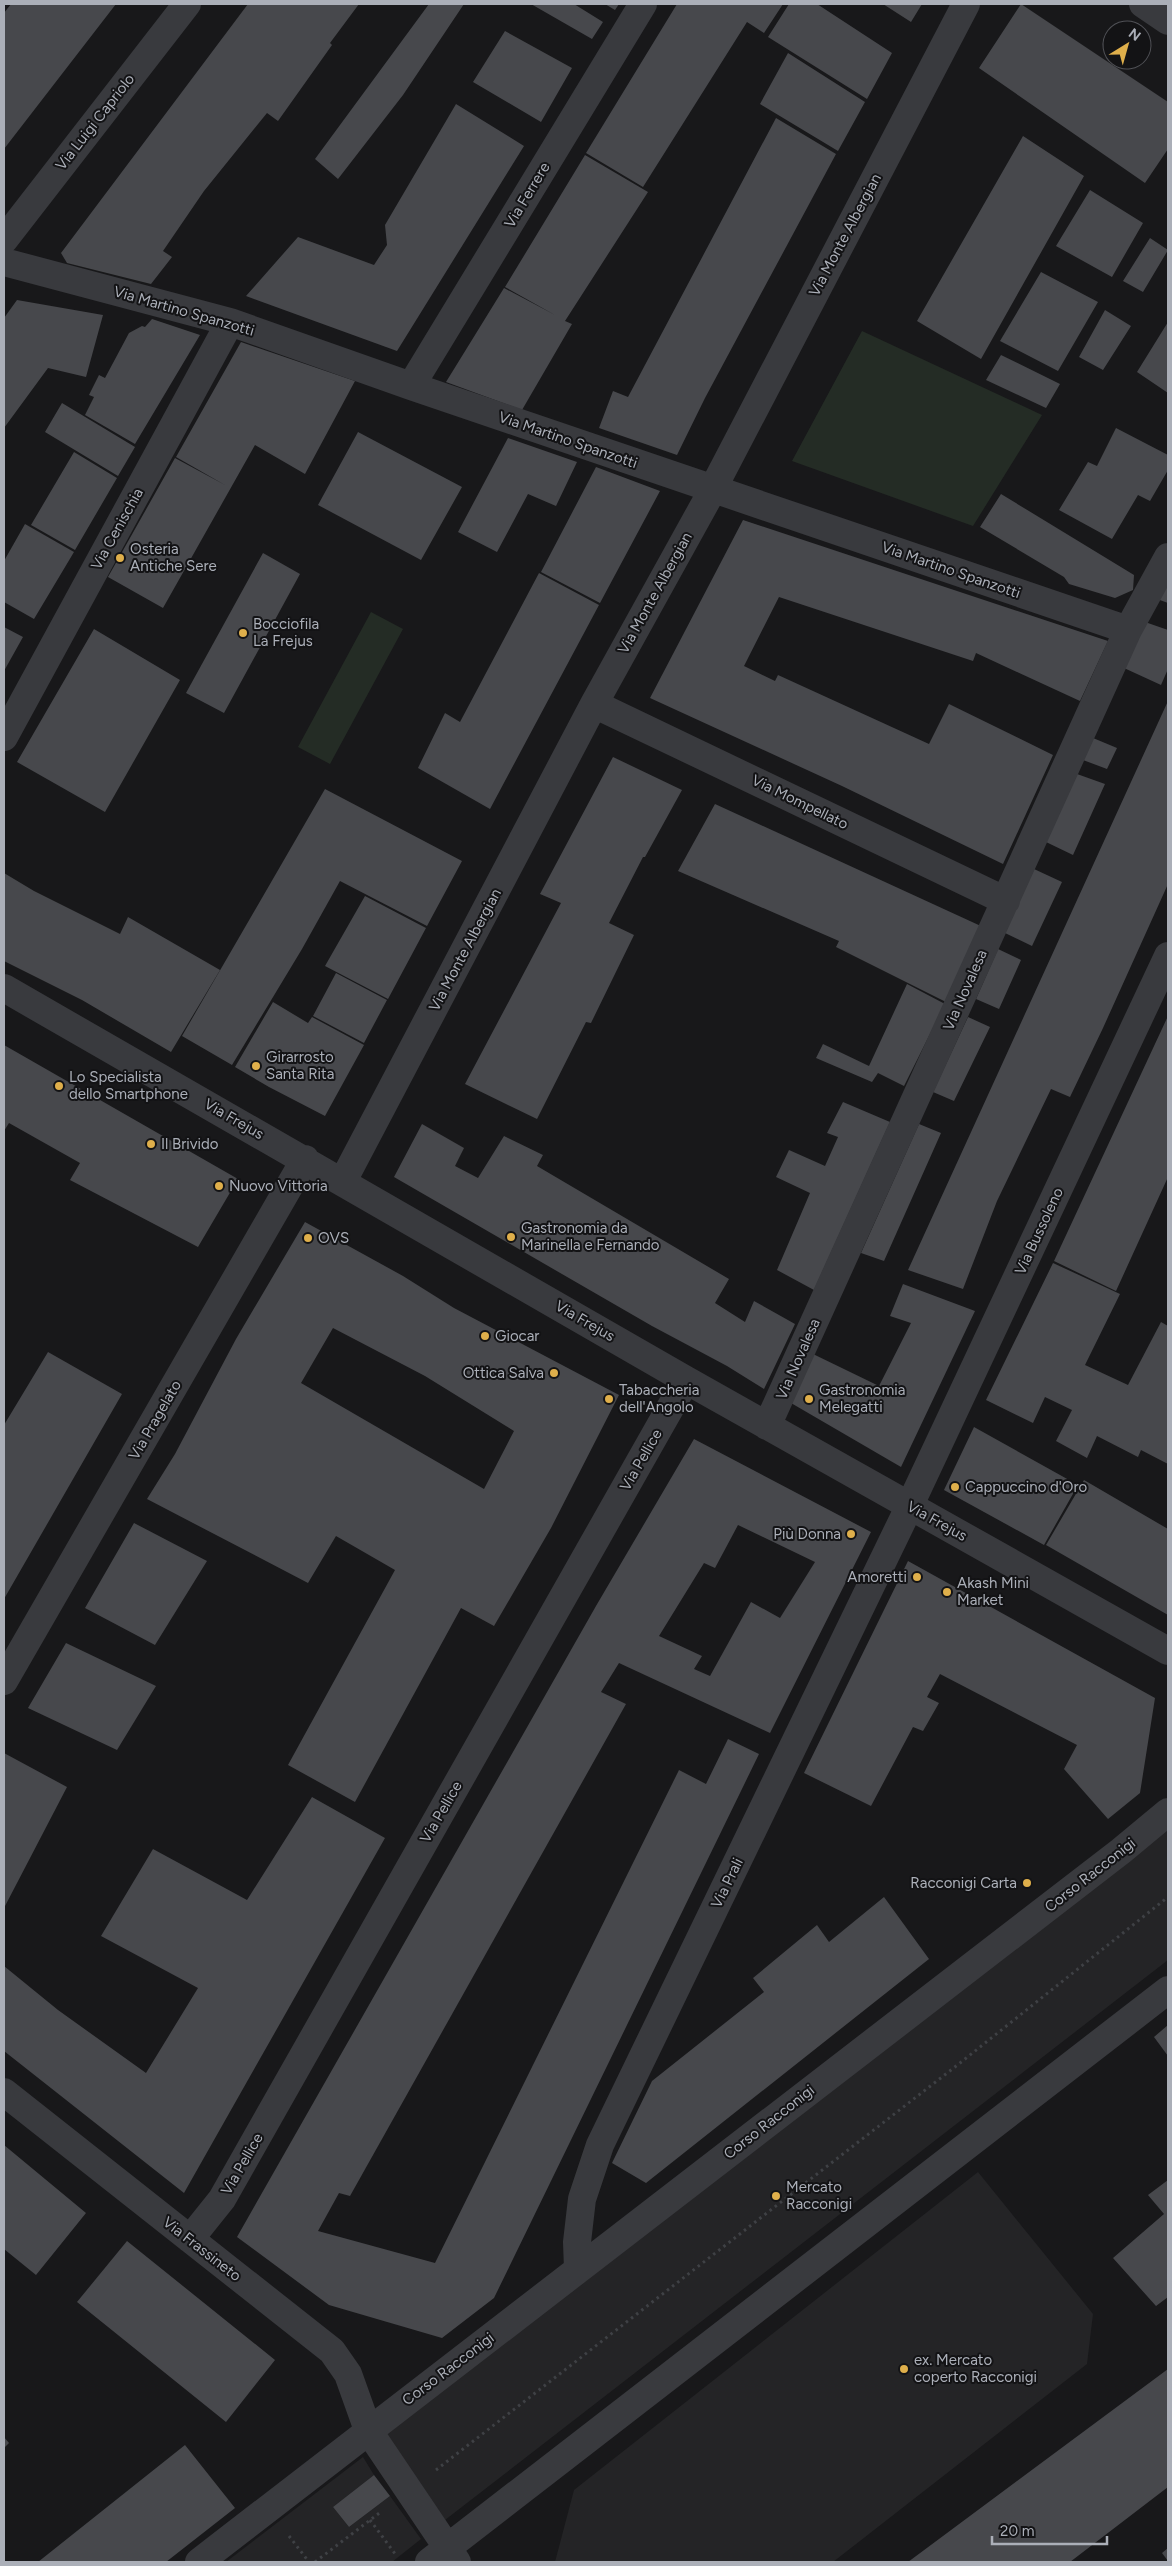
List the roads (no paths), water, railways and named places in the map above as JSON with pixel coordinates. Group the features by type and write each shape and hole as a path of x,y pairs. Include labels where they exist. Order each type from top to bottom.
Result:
{"street":[{"name":"Via Luigi Capriolo","path":"4,240 187,4"},
{"name":"Via Ferrere","path":"411,386 643,4"},
{"name":"Via Monte Albergian","path":"343,1181 594,704 712,489 966,4"},
{"path":"1143,4 1168,21"},
{"name":"Via Martino Spanzotti","path":"4,262 230,322 411,386 1128,630"},
{"name":"Via Cenischia","path":"4,737 230,322"},
{"name":"Via Novalesa","path":"767,1426 1128,630 1168,557"},
{"name":"Via Mompellato","path":"594,704 1006,901"},
{"name":"Via Bussoleno","path":"910,1505 1168,956"},
{"name":"Via Frejus","path":"4,988 306,1159 686,1380 1168,1650"},
{"name":"Via Pragelato","path":"4,1680 306,1159"},
{"name":"Via Pellice","path":"190,2239 222,2199 686,1380"},
{"name":"Via Prali","path":"578,2269 577,2242 582,2199 600,2145 910,1505"},
{"name":"Corso Racconigi","path":"200,2562 368,2430 1105,1864 1168,1812"},
{"path":"368,2430 445,2557 1168,1990"},
{"name":"Via Frassineto","path":"4,2092 332,2351 348,2374 368,2430"}],"place":[{"name":"Osteria Antiche Sere","path":"120,558"},
{"name":"Bocciofila La Frejus","path":"243,633"},
{"name":"Girarrosto Santa Rita","path":"256,1066"},
{"name":"Lo Specialista dello Smartphone","path":"59,1086"},
{"name":"Il Brivido","path":"151,1144"},
{"name":"Nuovo Vittoria","path":"219,1186"},
{"name":"Gastronomia da Marinella e Fernando","path":"511,1237"},
{"name":"OVS","path":"308,1238"},
{"name":"Giocar","path":"485,1336"},
{"name":"Ottica Salva","path":"554,1373"},
{"name":"Tabaccheria dell'Angolo","path":"609,1399"},
{"name":"Gastronomia Melegatti","path":"809,1399"},
{"name":"Cappuccino d'Oro","path":"955,1487"},
{"name":"Più Donna","path":"851,1534"},
{"name":"Amoretti","path":"917,1577"},
{"name":"Akash Mini Market","path":"947,1592"},
{"name":"Racconigi Carta","path":"1027,1883"},
{"name":"Mercato Racconigi","path":"776,2196"},
{"name":"ex. Mercato coperto Racconigi","path":"904,2369"}]}
